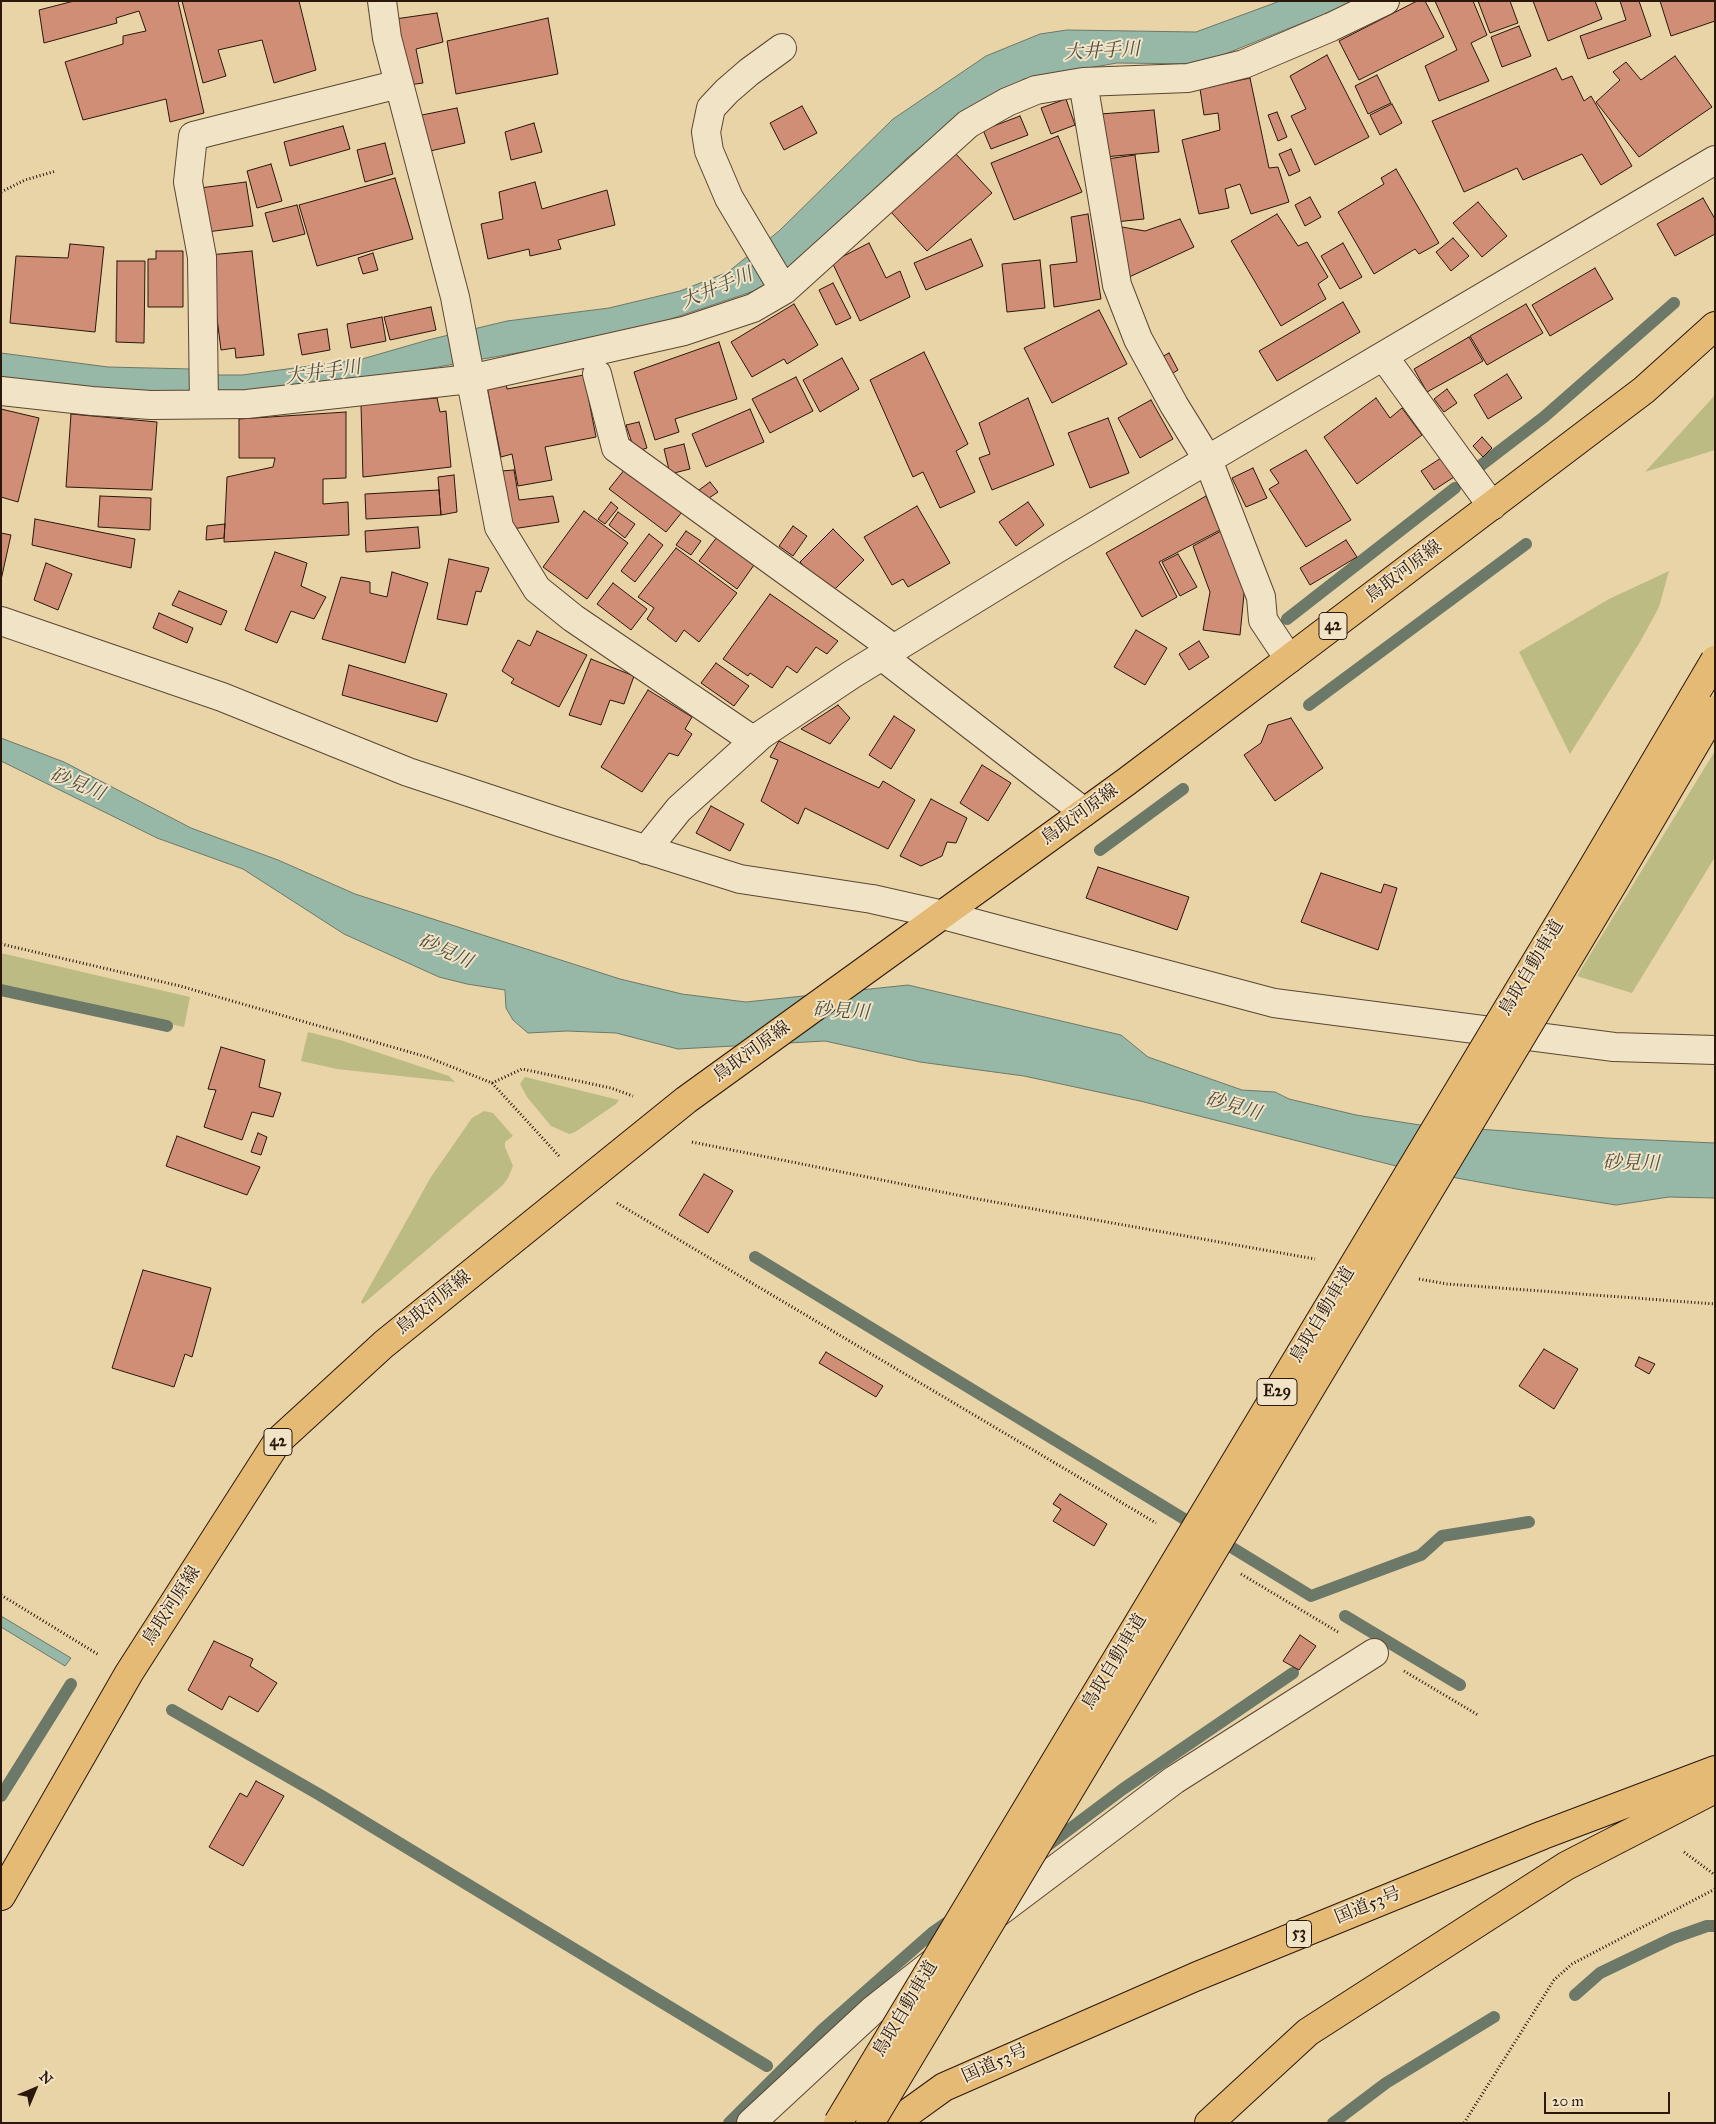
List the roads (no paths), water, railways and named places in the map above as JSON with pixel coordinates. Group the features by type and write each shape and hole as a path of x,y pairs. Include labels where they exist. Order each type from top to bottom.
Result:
{"main road":[{"name":"鳥取河原線","path":"1,1896 129,1673 277,1442 384,1344 678,1106 1084,812 1289,659 1644,390 1715,326"},
{"name":"鳥取自動車道","path":"838,2123 1588,875 1715,660"},
{"name":"鳥取自動車道","path":"870,2123 1614,882 1715,710"},
{"name":"国道53号","path":"894,2123 944,2087 1195,1976 1543,1835 1715,1770"},
{"path":"1209,2123 1308,2032 1566,1866 1715,1788"}],"street":[{"path":"382,1 387,38 462,326 469,374 499,527 537,589 573,618 754,742"},
{"path":"1,391 102,402 151,405 247,404 469,374 684,331 752,308 968,124 1007,102 1036,90 1083,82 1188,78 1244,64 1331,27 1385,1"},
{"path":"781,285 729,198 709,151 706,132 711,108 749,72 782,48"},
{"path":"1083,82 1117,285 1138,339 1174,405 1208,460 1262,597 1263,620 1289,659"},
{"path":"204,404 202,257 188,182 193,136 399,84"},
{"path":"646,850 679,809 754,742 851,675 1058,548 1715,160"},
{"path":"1384,357 1492,506"},
{"path":"597,374 616,448 888,653 1084,812"},
{"path":"1,621 222,697 408,772 646,850 740,878 872,899 943,915 1274,1003 1614,1047 1715,1050"},
{"path":"752,2123 873,2010 1045,1876 1174,1780 1374,1653"}],"water":[{"name":"大井手川","path":"1280,1 1357,1 1200,64 1117,63 1024,79 963,113 907,158 800,261 757,290 629,333 376,378 182,397 1,381 1,353 108,367 192,369 215,375 242,375 362,359 428,340 507,321 609,308 680,291 728,272 779,231 893,119 986,56 1040,34 1067,30 1196,32"},
{"name":"砂見川","path":"1,738 64,762 191,828 278,860 355,894 620,979 682,994 746,1002 908,985 1121,1035 1148,1057 1242,1090 1275,1092 1289,1099 1356,1115 1420,1125 1606,1138 1715,1143 1715,1198 1669,1197 1616,1205 1522,1190 1408,1169 1140,1101 1024,1076 920,1062 825,1041 678,1049 616,1033 567,1031 528,1033 513,1020 506,1008 505,990 439,977 344,934 243,869 157,838 1,761"},
{"path":"1,1616 71,1658 65,1666 1,1627"}],"waterway":[{"path":"1480,466 1544,417 1674,303"},
{"path":"1287,619 1455,488"},
{"path":"1309,705 1526,544"},
{"path":"1100,850 1183,789"},
{"path":"1,990 167,1026"},
{"path":"755,1257 1199,1528"},
{"path":"1218,1539 1311,1596 1421,1555 1442,1536 1529,1522"},
{"path":"1345,1616 1460,1685"},
{"path":"1043,1849 1123,1789 1293,1673"},
{"path":"1,1796 71,1684"},
{"path":"172,1710 320,1795 767,2066"},
{"path":"729,2123 822,2030 932,1933 952,1919"},
{"path":"1575,1995 1600,1973 1673,1938 1707,1926 1715,1926"},
{"path":"1333,2123 1386,2083 1494,2017"}]}
